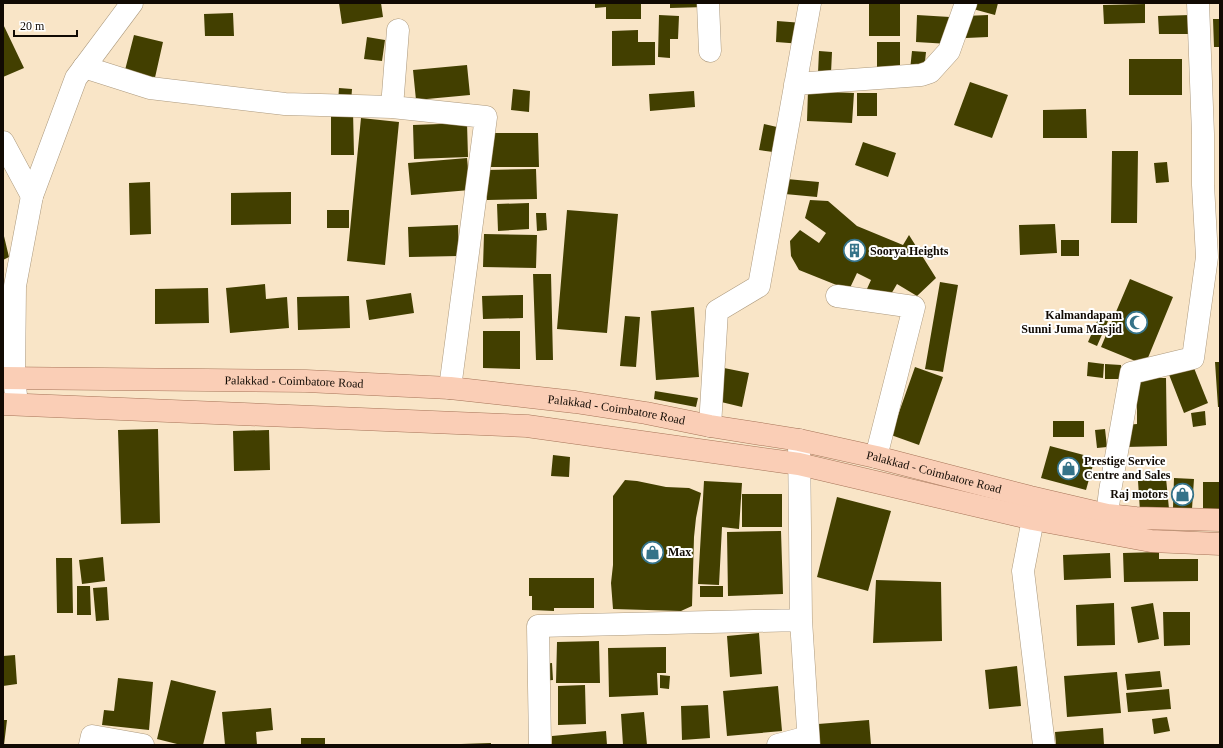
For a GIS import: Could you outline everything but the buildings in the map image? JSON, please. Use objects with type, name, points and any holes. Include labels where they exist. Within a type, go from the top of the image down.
[{"type":"main road","name":"Palakkad - Coimbatore Road","points":[[8,378],[306,381],[450,388],[575,402],[799,440],[876,456],[1030,497],[1107,514],[1136,518],[1220,520]]},
{"type":"main road","points":[[569,432],[575,402]]},
{"type":"main road","name":"Palakkad - Coimbatore Road","points":[[10,404],[527,426],[799,464],[1033,519],[1151,541],[1220,544]]},
{"type":"street","points":[[10,404],[8,378],[15,286],[32,196],[76,78],[132,3]]},
{"type":"street","points":[[708,3],[710,51]]},
{"type":"street","points":[[710,426],[717,311],[759,286],[810,3]]},
{"type":"street","points":[[795,84],[921,75],[930,72],[949,51],[966,3]]},
{"type":"street","points":[[1107,514],[1130,373],[1193,358],[1207,257],[1203,185],[1203,134],[1198,3]]},
{"type":"street","points":[[392,106],[398,30]]},
{"type":"street","points":[[84,68],[150,88],[285,104],[392,106],[486,117],[450,388]]},
{"type":"street","points":[[3,142],[32,196]]},
{"type":"street","points":[[837,296],[914,307],[876,456]]},
{"type":"street","points":[[778,745],[808,741],[801,620],[799,440]]},
{"type":"street","points":[[1033,519],[1023,571],[1044,745]]},
{"type":"street","points":[[540,745],[538,626],[801,620]]},
{"type":"street","points":[[90,745],[92,736],[143,745]]},
{"type":"place","name":"Soorya Heights","points":[[855,251]]},
{"type":"place","name":"Kalmandapam Sunni Juma Masjid","points":[[1137,322]]},
{"type":"place","name":"Prestige Service Centre and Sales","points":[[1068,468]]},
{"type":"place","name":"Raj motors","points":[[1183,494]]},
{"type":"place","name":"Max","points":[[653,552]]}]
